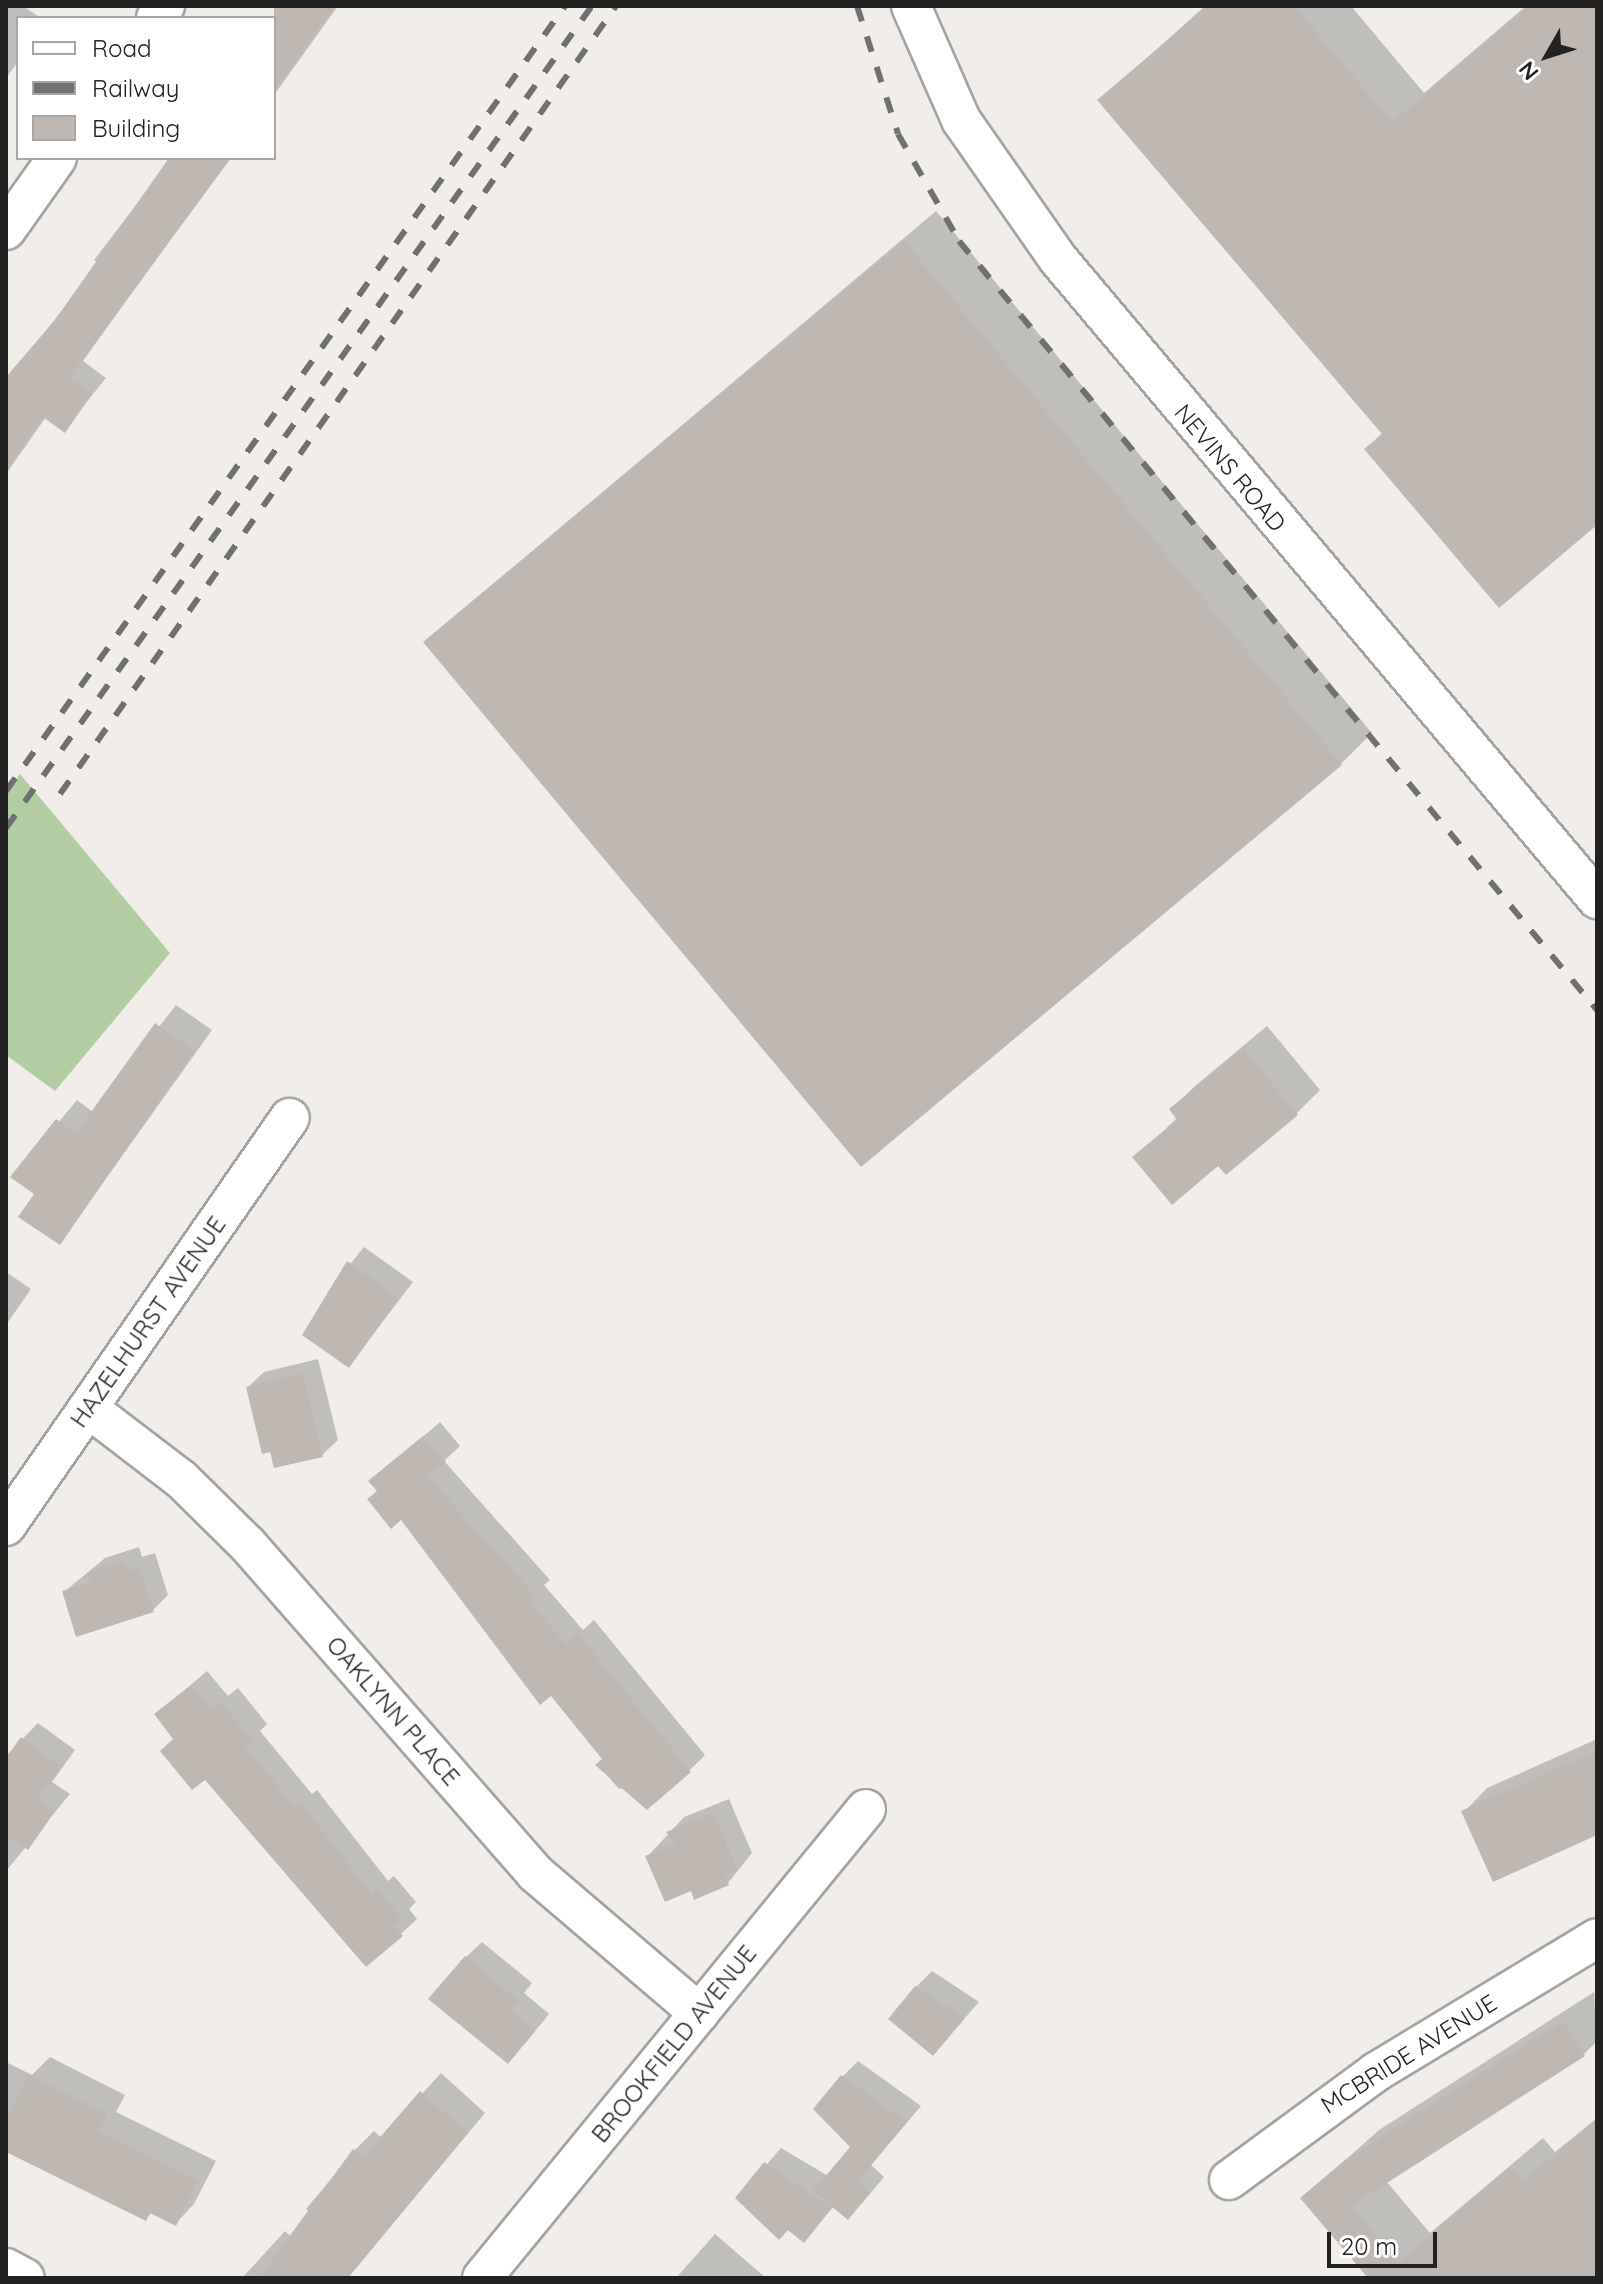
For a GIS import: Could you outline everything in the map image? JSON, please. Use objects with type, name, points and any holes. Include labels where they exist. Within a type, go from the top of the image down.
[{"type":"street","name":"NEVINS ROAD","points":[[911,6],[961,120],[1058,259],[1597,899]]},
{"type":"street","points":[[6,230],[56,160]]},
{"type":"street","name":"HAZELHURST AVENUE","points":[[6,1526],[290,1118]]},
{"type":"street","name":"OAKLYNN PLACE","points":[[88,1408],[181,1479],[248,1545],[535,1873],[699,2013]]},
{"type":"street","name":"BROOKFIELD AVENUE","points":[[482,2278],[866,1809]]},
{"type":"street","name":"MCBRIDE AVENUE","points":[[1229,2180],[1376,2072],[1597,1938]]},
{"type":"street","points":[[6,2268],[25,2278]]},
{"type":"green space","points":[[20,774],[170,953],[55,1091],[6,1055],[6,795]]},
{"type":"building","points":[[274,6],[335,6],[276,88],[276,16]]},
{"type":"building","points":[[1208,6],[1294,6],[1392,122],[1529,6],[1597,6],[1597,525],[1499,608],[1364,449],[1382,434],[1097,100]]},
{"type":"building","points":[[168,160],[230,160],[69,378],[92,394],[65,433],[43,417],[6,470],[6,377],[55,320]]},
{"type":"building","points":[[904,241],[1342,765],[861,1167],[423,642]]},
{"type":"building","points":[[155,1023],[194,1051],[60,1245],[18,1217],[34,1194],[10,1177],[56,1119],[76,1133]]},
{"type":"building","points":[[1243,1048],[1298,1115],[1226,1175],[1218,1166],[1172,1205],[1132,1157],[1177,1120],[1169,1109]]},
{"type":"building","points":[[347,1261],[399,1298],[349,1368],[302,1335]]},
{"type":"building","points":[[303,1373],[323,1457],[274,1468],[270,1452],[262,1454],[246,1387]]},
{"type":"building","points":[[423,1436],[446,1462],[428,1477],[536,1597],[529,1602],[566,1644],[578,1634],[691,1772],[647,1810],[595,1765],[602,1759],[551,1696],[540,1705],[401,1520],[391,1529],[367,1499],[377,1491],[368,1481]]},
{"type":"building","points":[[123,1561],[127,1571],[139,1567],[154,1612],[76,1637],[62,1591],[91,1582],[87,1573]]},
{"type":"building","points":[[191,1685],[211,1710],[221,1702],[253,1741],[245,1747],[296,1808],[301,1803],[372,1895],[377,1890],[402,1919],[394,1926],[403,1936],[366,1967],[205,1780],[192,1790],[160,1751],[173,1739],[154,1714]]},
{"type":"building","points":[[21,1737],[61,1766],[38,1798],[56,1810],[28,1850],[10,1837],[6,1844],[6,1758]]},
{"type":"building","points":[[1597,1751],[1597,1835],[1493,1882],[1461,1811]]},
{"type":"building","points":[[713,1813],[738,1870],[725,1875],[729,1885],[694,1900],[691,1891],[665,1902],[645,1856],[676,1843],[666,1832]]},
{"type":"building","points":[[465,1956],[518,2000],[510,2010],[535,2031],[508,2064],[428,1999]]},
{"type":"building","points":[[915,1986],[965,2018],[933,2056],[888,2019]]},
{"type":"building","points":[[1563,2021],[1585,2056],[1351,2206],[1398,2262],[1511,2167],[1523,2181],[1597,2120],[1597,2278],[1368,2278],[1300,2198],[1345,2160]]},
{"type":"building","points":[[29,2075],[107,2114],[99,2131],[198,2180],[176,2226],[150,2213],[146,2221],[6,2152],[6,2121]]},
{"type":"building","points":[[841,2075],[907,2122],[857,2182],[870,2193],[848,2220],[813,2191],[850,2147],[813,2109]]},
{"type":"building","points":[[420,2091],[468,2133],[348,2278],[259,2278],[353,2149],[363,2157]]},
{"type":"building","points":[[764,2162],[832,2208],[804,2243],[788,2230],[779,2240],[735,2198]]},
{"type":"railway","points":[[6,791],[565,6]]},
{"type":"railway","points":[[6,828],[592,6]]},
{"type":"railway","points":[[60,794],[616,6]]},
{"type":"railway","points":[[857,6],[898,134],[959,241],[1597,1010]]}]
